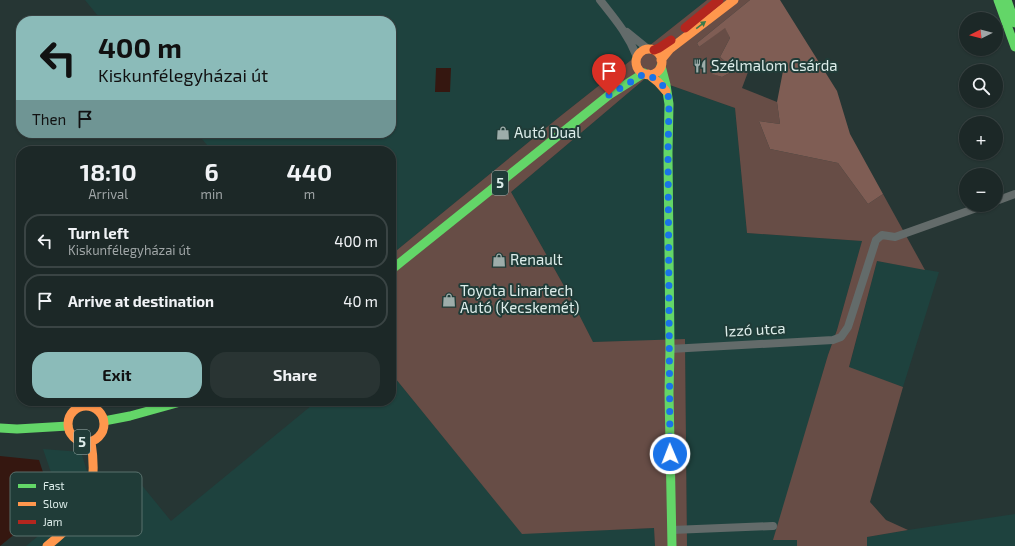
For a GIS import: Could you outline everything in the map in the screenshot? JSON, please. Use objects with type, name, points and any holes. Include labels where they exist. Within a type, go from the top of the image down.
[{"type":"main road","name":"5","points":[[396,266],[609,95],[632,70],[641,51],[659,48],[666,44],[719,0]]},
{"type":"main road","name":"5","points":[[609,95],[646,74],[656,72],[670,49],[734,0]]},
{"type":"main road","points":[[998,0],[1015,47]]},
{"type":"main road","points":[[1007,0],[1015,23]]},
{"type":"main road","points":[[651,50],[659,54],[669,104],[669,393],[672,546]]},
{"type":"main road","points":[[636,61],[639,70],[658,82],[667,91]]},
{"type":"main road","name":"5","points":[[104,421],[166,406]]},
{"type":"main road","name":"5","points":[[81,407],[91,407],[96,409],[103,416],[104,421],[104,430],[102,434],[96,440],[86,443],[76,440],[72,436],[68,426],[70,416],[81,407]]},
{"type":"main road","name":"5","points":[[0,428],[17,429],[68,426]]},
{"type":"main road","points":[[91,442],[93,472]]},
{"type":"main road","points":[[47,546],[60,536]]},
{"type":"street","points":[[600,0],[623,29],[632,45],[636,61]]},
{"type":"street","points":[[623,29],[651,50]]},
{"type":"street","points":[[1003,198],[1015,194]]},
{"type":"street","name":"Izzó utca","points":[[670,349],[833,340],[841,336],[848,327],[876,240],[882,235],[895,237],[965,212]]},
{"type":"street","points":[[672,530],[773,526]]},
{"type":"shaded area","points":[[85,0],[707,0],[558,118],[396,251],[396,146],[208,146],[201,138],[396,138],[396,16],[98,16]]},
{"type":"shaded area","points":[[707,0],[750,0],[697,43],[699,47],[725,27],[730,38],[720,57],[726,62],[713,74],[722,77],[746,64],[751,64],[742,88],[777,102],[780,124],[759,121],[770,149],[838,163],[868,204],[883,194],[925,270],[877,261],[849,367],[903,387],[870,502],[886,520],[908,530],[867,537],[867,546],[797,546],[797,540],[773,540],[828,355],[837,330],[862,241],[747,233],[735,108],[647,77],[511,192],[568,293],[593,342],[685,339],[687,546],[655,546],[654,528],[522,534],[396,379],[396,251],[558,118]]},
{"type":"shaded area","points":[[750,0],[780,0],[837,91],[850,134],[883,194],[868,204],[838,163],[770,149],[759,121],[780,124],[777,102],[783,71],[746,64],[722,77],[712,74],[726,62],[720,57],[730,38],[725,28],[699,47],[697,43]]},
{"type":"shaded area","points":[[436,68],[451,68],[450,92],[435,92]]},
{"type":"shaded area","points":[[647,77],[735,108],[747,233],[862,241],[774,540],[797,540],[797,546],[687,546],[685,340],[593,342],[568,293],[511,192]]},
{"type":"shaded area","points":[[877,261],[939,272],[903,387],[849,368]]},
{"type":"shaded area","points":[[396,379],[522,533],[654,528],[655,546],[26,546],[38,536],[142,536],[142,485],[171,521],[311,406],[396,406]]},
{"type":"shaded area","points":[[43,449],[81,452],[87,472],[51,472]]},
{"type":"shaded area","points":[[0,456],[39,460],[43,472],[10,472],[10,536],[12,536],[0,546]]},
{"type":"shaded area","points":[[1015,514],[1015,546],[867,546],[867,537]]},
{"type":"traffic: fast","points":[[998,0],[1015,47]]},
{"type":"traffic: fast","points":[[1007,0],[1015,23]]},
{"type":"traffic: fast","points":[[661,66],[669,104],[669,393],[672,546]]},
{"type":"traffic: fast","points":[[396,266],[609,95],[644,73]]},
{"type":"traffic: fast","points":[[104,421],[130,416],[166,406]]},
{"type":"traffic: fast","points":[[0,428],[17,429],[68,426]]},
{"type":"traffic: slow","points":[[661,60],[670,49],[734,0]]},
{"type":"traffic: slow","points":[[649,49],[658,53],[662,62],[658,71],[649,75],[640,71],[636,62],[640,53],[649,49]]},
{"type":"traffic: slow","points":[[648,74],[666,91]]},
{"type":"traffic: slow","points":[[90,406],[99,411],[103,417],[104,424],[103,431],[99,437],[90,442],[82,442],[73,437],[69,431],[68,420],[73,411],[79,407],[90,406]]},
{"type":"traffic: slow","points":[[91,442],[93,472]]},
{"type":"traffic: slow","points":[[47,546],[60,536]]},
{"type":"traffic: jam","points":[[685,28],[719,0]]},
{"type":"traffic: jam","points":[[654,50],[671,40]]},
{"type":"place","name":"Szélmalom Csárda","points":[[700,66]]},
{"type":"place","name":"Autó Dual","points":[[503,133]]},
{"type":"place","name":"Renault","points":[[499,260]]},
{"type":"place","name":"Toyota Linartech Autó (Kecskemét)","points":[[449,300]]},
{"type":"route","points":[[609,95],[644,74],[648,74],[654,78],[667,91],[669,104],[670,454]]}]
